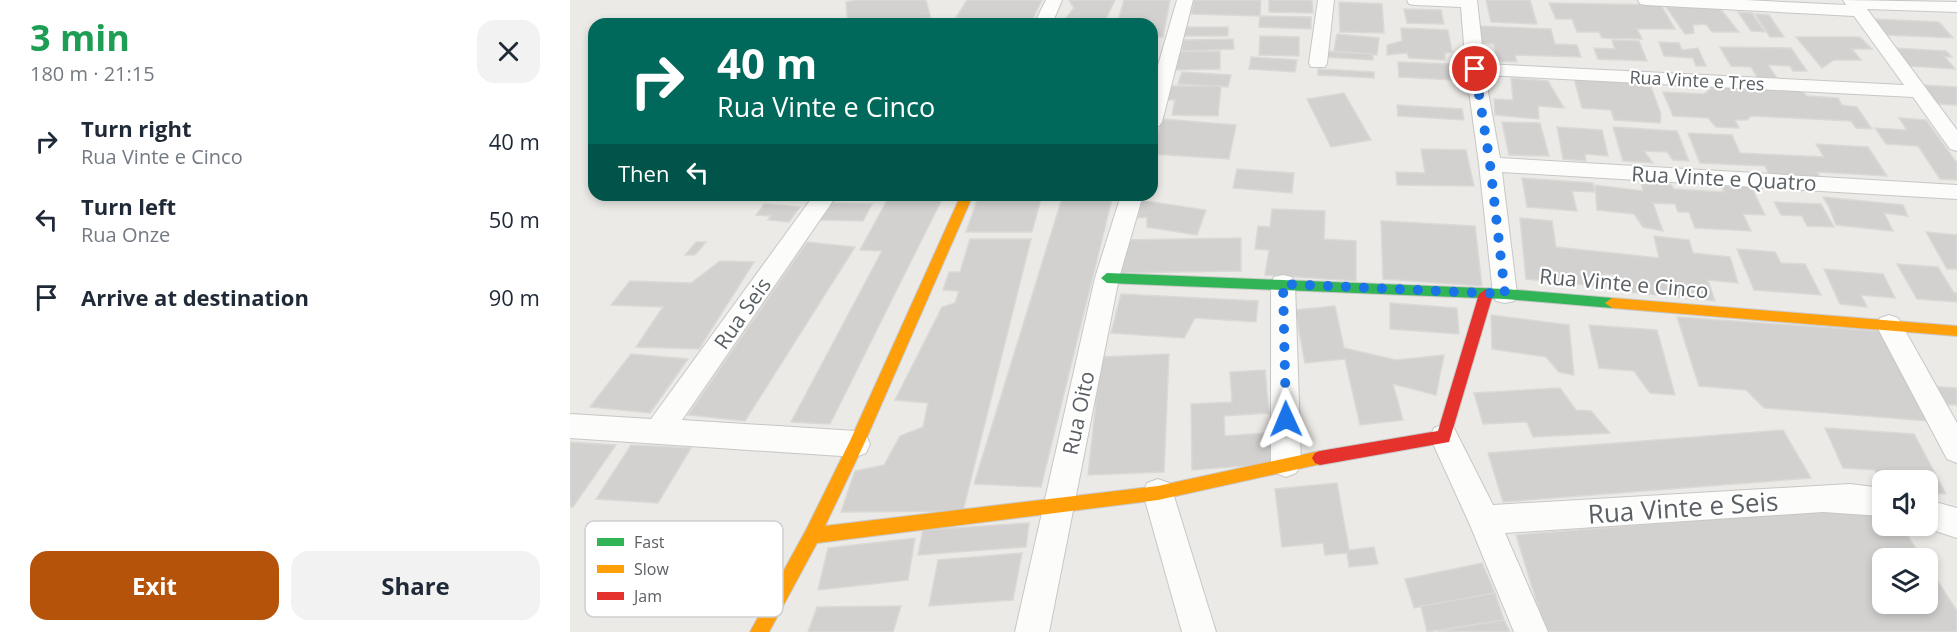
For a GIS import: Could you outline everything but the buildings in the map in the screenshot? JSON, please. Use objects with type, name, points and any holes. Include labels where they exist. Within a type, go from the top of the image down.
[{"type":"street","points":[[1046,18],[1054,0]]},
{"type":"street","points":[[1158,100],[1185,0]]},
{"type":"street","points":[[1318,63],[1326,0]]},
{"type":"street","points":[[1415,0],[1469,1],[1475,69],[1490,164],[1496,294],[1444,437],[1484,520],[1531,632]]},
{"type":"street","points":[[1646,0],[1957,7]]},
{"type":"street","points":[[1854,5],[1957,144]]},
{"type":"street","name":"Rua Vinte e Tres","points":[[1475,69],[1919,92]]},
{"type":"street","name":"Rua Vinte e Quatro","points":[[1490,164],[1957,192]]},
{"type":"street","name":"Rua Seis","points":[[658,431],[822,201]]},
{"type":"street","points":[[783,589],[812,536],[856,444],[964,201]]},
{"type":"street","name":"Rua Oito","points":[[1032,632],[1107,278],[1130,201]]},
{"type":"street","name":"Rua Vinte e Cinco","points":[[1107,278],[1496,294],[1957,331]]},
{"type":"street","points":[[1283,284],[1287,464]]},
{"type":"street","points":[[1889,326],[1957,450]]},
{"type":"street","points":[[570,426],[856,444]]},
{"type":"street","points":[[812,536],[1158,493],[1287,464],[1444,437]]},
{"type":"street","points":[[1158,493],[1199,632]]},
{"type":"street","name":"Rua Vinte e Seis","points":[[1484,520],[1823,498],[1872,501]]},
{"type":"street","points":[[1938,518],[1957,523]]},
{"type":"street","points":[[759,632],[767,617]]},
{"type":"traffic: fast","points":[[1107,278],[1505,294],[1612,303]]},
{"type":"traffic: slow","points":[[783,589],[812,536],[856,444],[964,201]]},
{"type":"traffic: slow","points":[[1612,303],[1957,331]]},
{"type":"traffic: slow","points":[[812,536],[1158,493],[1320,458]]},
{"type":"traffic: slow","points":[[759,632],[767,617]]},
{"type":"traffic: jam","points":[[1320,458],[1444,437],[1486,294]]},
{"type":"route","points":[[1286,419],[1283,284],[1505,294],[1490,164],[1475,69]]}]
